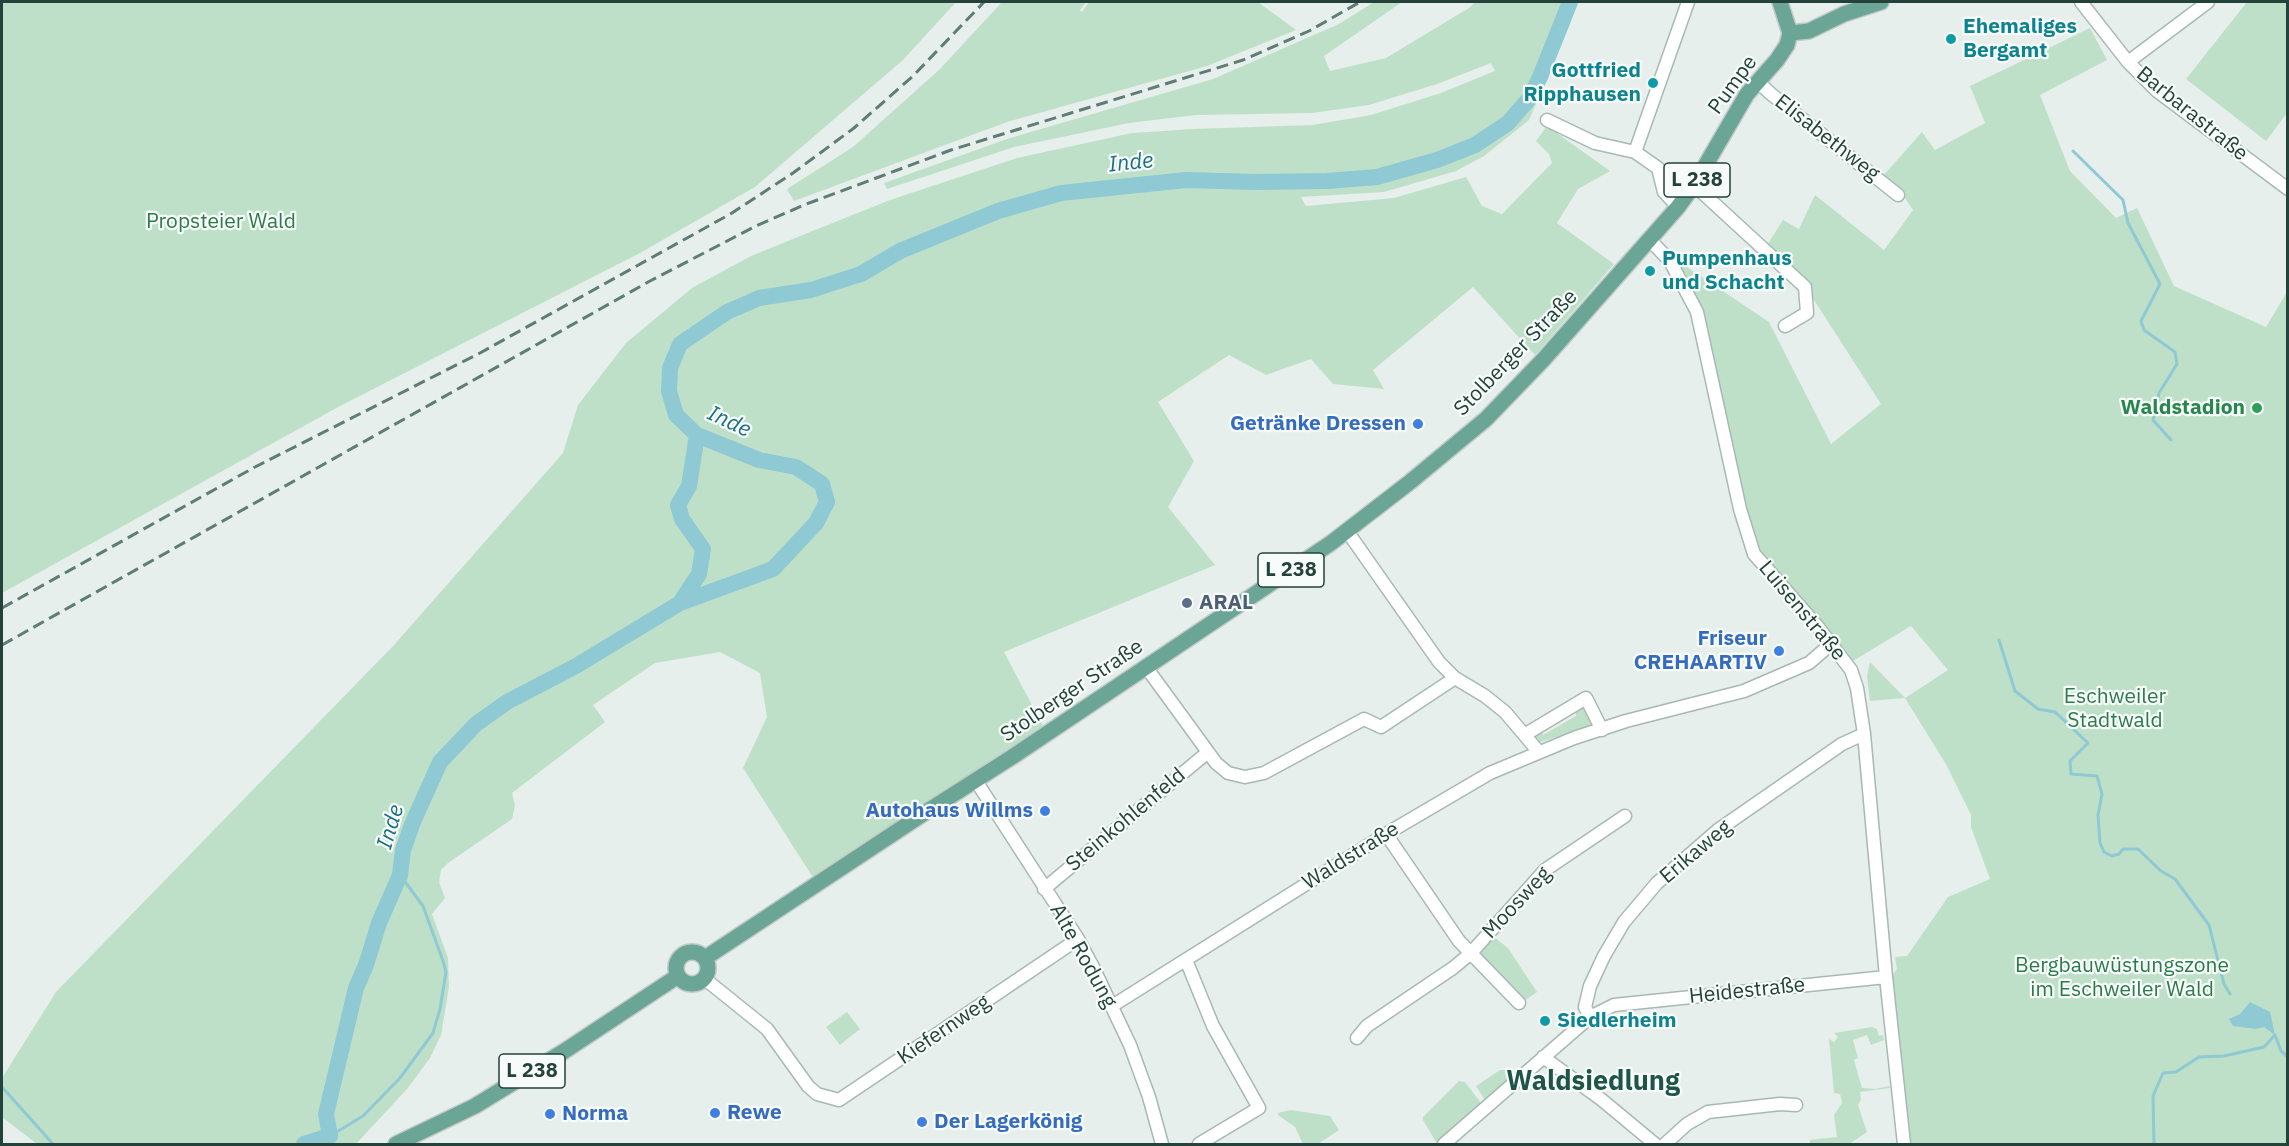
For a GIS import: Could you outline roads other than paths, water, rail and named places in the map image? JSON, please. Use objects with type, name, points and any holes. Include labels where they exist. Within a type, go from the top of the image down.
[{"type":"main road","points":[[1780,2],[1790,33],[1809,31],[1855,10],[1881,2]]},
{"type":"main road","name":"Pumpe","points":[[1650,240],[1694,185],[1734,113],[1757,81],[1784,51],[1790,33]]},
{"type":"main road","name":"Stolberger Straße","points":[[705,958],[976,781],[1347,531],[1410,482],[1500,405],[1650,240]]},
{"type":"main road","points":[[697,952],[705,958],[709,967],[705,979],[690,984],[678,976],[676,965],[686,953],[697,952]]},
{"type":"main road","name":"L 238","points":[[396,1144],[475,1106],[563,1052],[678,976]]},
{"type":"street","points":[[1635,152],[1688,2]]},
{"type":"street","name":"Barbarastraße","points":[[2081,2],[2128,62],[2157,91],[2288,189]]},
{"type":"street","points":[[2128,62],[2208,2]]},
{"type":"street","name":"Elisabethweg","points":[[1757,81],[1898,195]]},
{"type":"street","points":[[1546,120],[1595,143],[1635,152],[1658,168],[1665,192],[1678,207]]},
{"type":"street","points":[[1694,185],[1805,287],[1807,313],[1785,326]]},
{"type":"street","name":"Luisenstraße","points":[[1650,240],[1670,261],[1697,312],[1740,510],[1754,554],[1851,670],[1857,688],[1864,734],[1904,1144]]},
{"type":"street","points":[[1347,531],[1434,656],[1455,678],[1485,696],[1505,712],[1538,751]]},
{"type":"street","name":"Waldstraße","points":[[1112,1006],[1386,834],[1490,773],[1538,751],[1626,721],[1744,691],[1809,663],[1831,644]]},
{"type":"street","points":[[1146,667],[1216,763],[1228,773],[1245,777],[1264,773],[1364,718],[1381,727],[1455,678]]},
{"type":"street","points":[[1526,735],[1586,698],[1602,730]]},
{"type":"street","name":"Erikaweg","points":[[1590,1017],[1586,1007],[1590,986],[1604,956],[1624,922],[1657,884],[1718,830],[1842,744],[1864,734]]},
{"type":"street","name":"Steinkohlenfeld","points":[[1044,888],[1208,752]]},
{"type":"street","name":"Alte Rodung","points":[[976,781],[1078,939],[1134,1055],[1162,1144]]},
{"type":"street","name":"Moosweg","points":[[1357,1038],[1367,1026],[1453,968],[1471,953],[1545,870],[1625,816]]},
{"type":"street","name":"Moosweg","points":[[1386,834],[1459,941],[1519,1003]]},
{"type":"street","name":"Kiefernweg","points":[[705,979],[766,1029],[808,1086],[817,1094],[839,1100],[1078,939]]},
{"type":"street","points":[[1186,960],[1213,1026],[1259,1108],[1199,1144]]},
{"type":"street","name":"Heidestraße","points":[[1446,1144],[1590,1017],[1614,1005],[1886,976]]},
{"type":"street","points":[[1543,1057],[1655,1144]]},
{"type":"street","points":[[1665,1144],[1687,1124],[1707,1112],[1780,1104],[1796,1105]]},
{"type":"water","points":[[2250,1002],[2270,1012],[2275,1035],[2264,1027],[2256,1029],[2233,1026],[2229,1019],[2240,1014]]},
{"type":"waterway","name":"Inde","points":[[304,1144],[330,1136],[326,1114],[356,988],[379,923],[400,875],[403,850],[413,822],[440,762],[476,724],[507,702],[576,666],[680,603],[773,569],[816,523],[827,502],[822,484],[796,467],[759,460],[697,435],[676,415],[669,391],[670,368],[680,344],[727,312],[759,298],[811,290],[861,274],[900,251],[998,211],[1061,193],[1186,180],[1327,181],[1377,177],[1437,160],[1475,145],[1508,123],[1529,99],[1570,2]]},
{"type":"waterway","points":[[2073,151],[2123,200],[2128,223],[2160,284],[2141,321],[2144,330],[2175,352],[2177,364],[2159,393],[2153,420],[2171,440]]},
{"type":"waterway","points":[[680,603],[699,574],[703,549],[682,519],[678,505],[689,486],[697,435]]},
{"type":"waterway","points":[[1999,640],[2015,691],[2038,709],[2055,712],[2088,743],[2070,761],[2071,774],[2097,776],[2102,794],[2098,815],[2100,843],[2104,852],[2112,856],[2119,854],[2123,849],[2138,849],[2161,871],[2175,879],[2209,925],[2224,984],[2230,994]]},
{"type":"waterway","points":[[330,1136],[363,1116],[400,1078],[433,1033],[440,1009],[446,972],[443,961],[423,906],[400,875]]},
{"type":"waterway","points":[[2275,1035],[2281,1051],[2288,1057]]},
{"type":"waterway","points":[[2154,1144],[2153,1096],[2163,1073],[2176,1072],[2199,1057],[2224,1056],[2264,1047],[2275,1035]]},
{"type":"waterway","points":[[2,1087],[53,1144]]},
{"type":"railway","points":[[2,608],[255,467],[480,353],[732,213],[793,173],[854,128],[913,76],[984,2]]},
{"type":"railway","points":[[2,645],[650,281],[756,226],[804,205],[951,150],[1243,60],[1309,31],[1360,2]]},
{"type":"place","name":"Ehemaliges Bergamt","points":[[1951,39]]},
{"type":"place","name":"Gottfried Ripphausen","points":[[1653,83]]},
{"type":"place","name":"Pumpenhaus und Schacht","points":[[1650,271]]},
{"type":"place","name":"Waldstadion","points":[[2257,408]]},
{"type":"place","name":"Getränke Dressen","points":[[1418,424]]},
{"type":"place","name":"ARAL","points":[[1187,603]]},
{"type":"place","name":"Friseur CREHAARTIV","points":[[1779,651]]},
{"type":"place","name":"Autohaus Willms","points":[[1045,811]]},
{"type":"place","name":"Siedlerheim","points":[[1545,1021]]},
{"type":"place","name":"Rewe","points":[[715,1113]]},
{"type":"place","name":"Norma","points":[[550,1114]]},
{"type":"place","name":"Der Lagerkönig","points":[[922,1122]]},
{"type":"district","name":"Waldsiedlung","points":[[1593,1082]]},
{"type":"park label","name":"Propsteier Wald","points":[[221,222]]},
{"type":"park label","name":"Eschweiler Stadtwald","points":[[2115,709]]},
{"type":"park label","name":"Bergbauwüstungszone im Eschweiler Wald","points":[[2122,978]]}]
